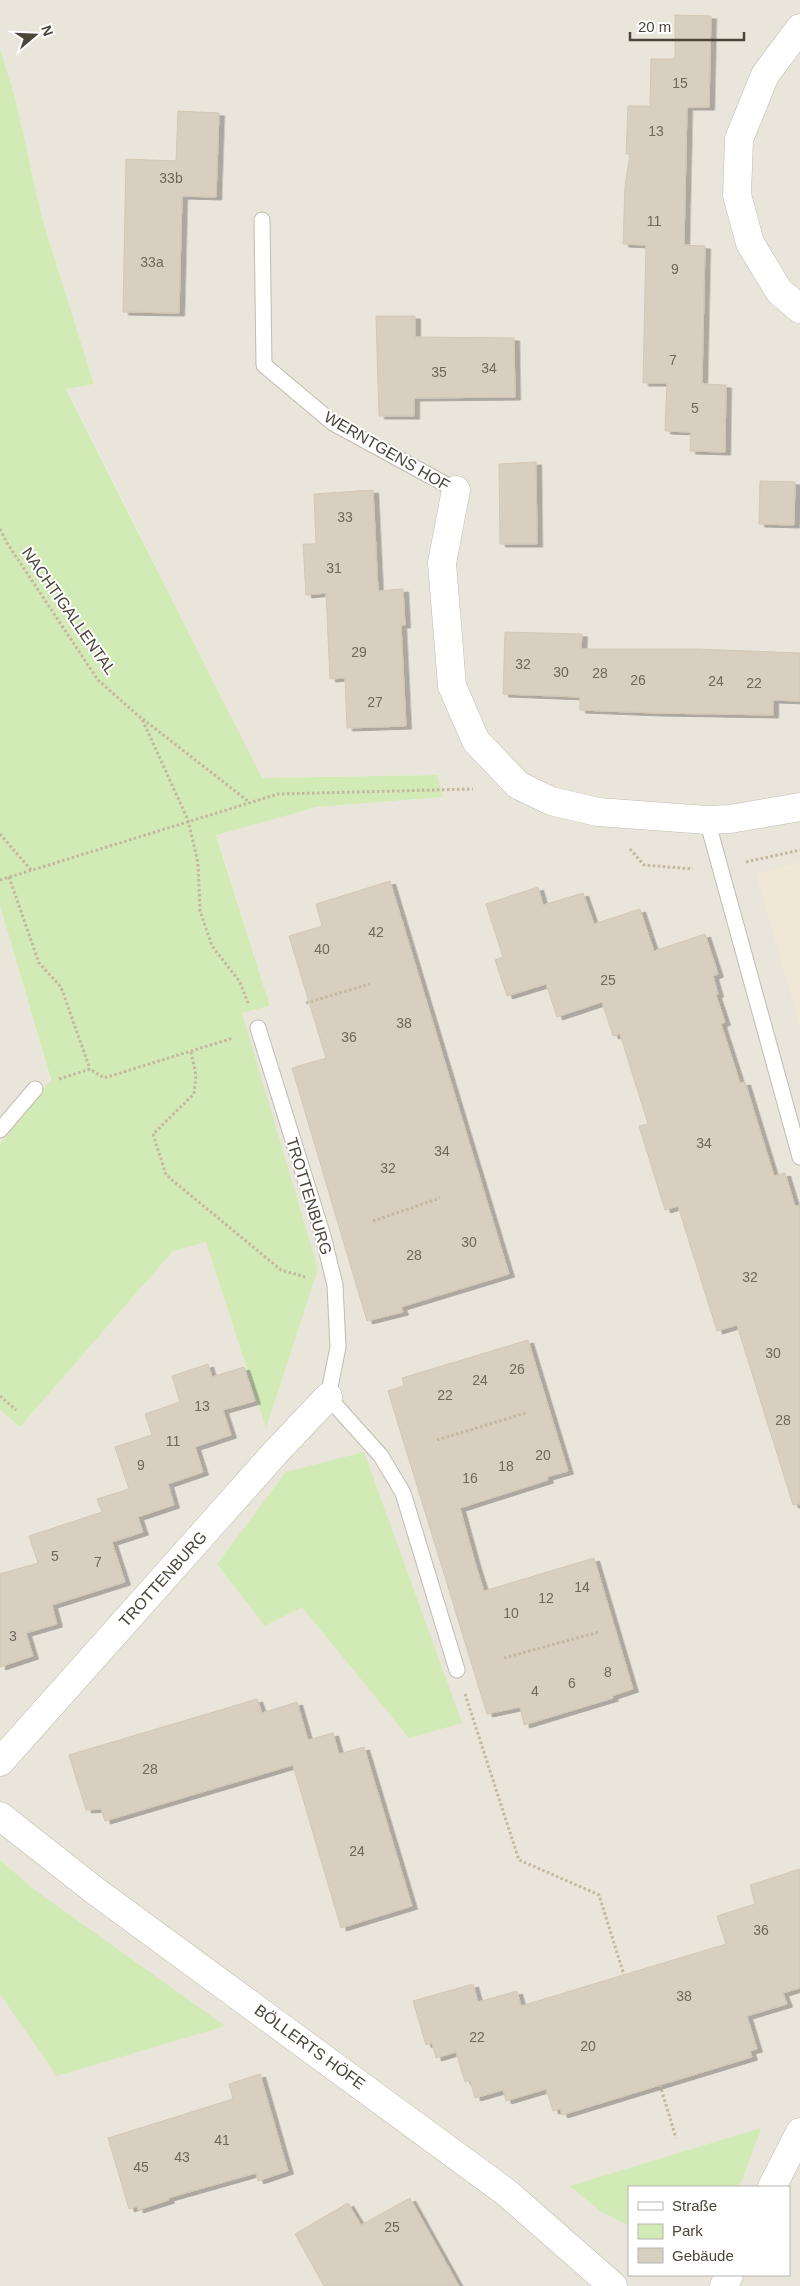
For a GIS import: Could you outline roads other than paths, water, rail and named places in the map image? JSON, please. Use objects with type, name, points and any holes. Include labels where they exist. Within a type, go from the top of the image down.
[{"type":"street","points":[[800,28],[765,75],[739,139],[737,195],[750,243],[779,291],[800,309]]},
{"type":"street","name":"WERNTGENS HOF","points":[[456,490],[442,563],[452,686],[476,741],[518,785],[551,801],[598,812],[707,820],[730,819],[800,807]]},
{"type":"street","name":"TROTTENBURG","points":[[0,1762],[275,1453],[328,1397]]},
{"type":"street","name":"BÖLLERTS HÖFE","points":[[0,1816],[94,1890],[507,2193],[613,2286]]},
{"type":"street","points":[[773,2186],[800,2132]]},
{"type":"lane","name":"WERNTGENS HOF","points":[[262,220],[264,365],[333,424],[456,490]]},
{"type":"lane","points":[[707,820],[800,1156]]},
{"type":"lane","name":"TROTTENBURG","points":[[258,1028],[322,1236],[335,1285],[338,1347],[328,1397]]},
{"type":"lane","points":[[0,1130],[35,1089]]},
{"type":"lane","points":[[328,1397],[381,1456],[403,1493],[457,1670]]}]
